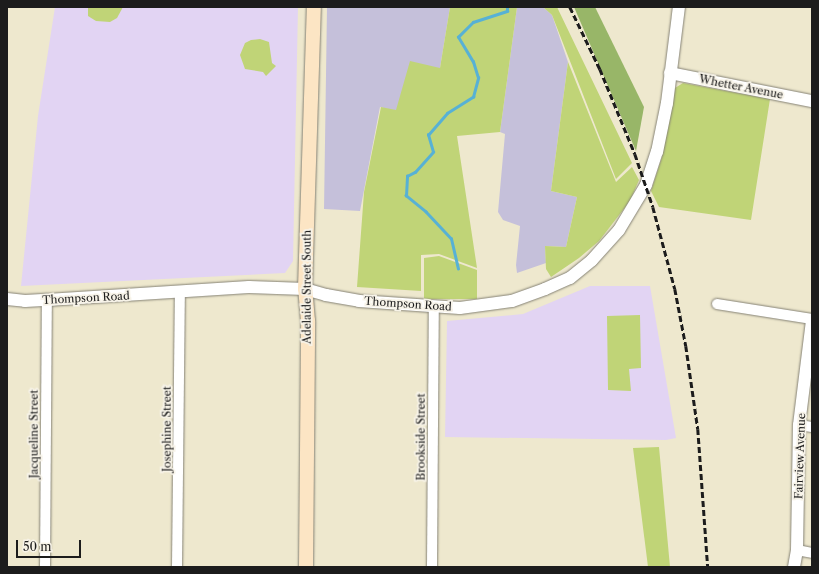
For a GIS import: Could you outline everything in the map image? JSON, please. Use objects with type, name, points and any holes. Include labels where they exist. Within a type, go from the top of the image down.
[{"type":"main road","name":"Adelaide Street South","points":[[306,567],[308,321],[305,289],[314,7]]},
{"type":"street","name":"Thompson Road","points":[[7,299],[25,301],[47,300],[249,287],[305,289],[326,295],[359,301],[460,308],[512,301],[545,289],[570,278],[592,260],[622,225],[646,185],[657,152],[667,102],[679,7]]},
{"type":"street","name":"Whetter Avenue","points":[[670,73],[812,101]]},
{"type":"street","name":"Josephine Street","points":[[178,567],[180,292]]},
{"type":"street","name":"Jacqueline Street","points":[[45,567],[47,300]]},
{"type":"street","points":[[717,304],[812,320]]},
{"type":"street","name":"Brookside Street","points":[[432,567],[434,307]]},
{"type":"street","name":"Fairview Avenue","points":[[794,567],[797,550],[800,425],[812,320]]},
{"type":"street","points":[[800,425],[812,427]]},
{"type":"street","points":[[797,550],[812,553]]},
{"type":"shaded area","points":[[55,7],[298,7],[293,261],[285,273],[21,286],[38,116]]},
{"type":"shaded area","points":[[327,7],[450,7],[440,68],[396,111],[380,107],[360,211],[324,209]]},
{"type":"shaded area","points":[[517,7],[543,7],[552,15],[568,62],[551,191],[577,197],[566,247],[545,246],[546,263],[517,273],[516,265],[520,226],[503,220],[498,212],[505,134],[500,132]]},
{"type":"shaded area","points":[[590,286],[650,286],[676,438],[666,440],[445,437],[447,321],[523,314]]},
{"type":"green space","points":[[88,7],[123,7],[117,18],[110,22],[96,21],[88,16]]},
{"type":"green space","points":[[450,7],[517,7],[500,132],[457,136],[477,268],[439,254],[421,255],[421,291],[357,287],[364,192],[381,107],[396,110],[410,61],[440,68]]},
{"type":"green space","points":[[543,7],[557,7],[632,163],[616,179],[552,15]]},
{"type":"green space","points":[[574,7],[595,7],[644,107],[636,151]]},
{"type":"green space","points":[[260,39],[269,42],[272,63],[276,66],[266,76],[263,72],[245,69],[240,55],[245,43],[251,40]]},
{"type":"green space","points":[[568,62],[616,182],[632,167],[639,180],[630,201],[599,241],[579,258],[551,277],[546,269],[545,246],[566,247],[577,197],[551,191]]},
{"type":"green space","points":[[683,83],[770,99],[751,220],[659,207],[651,191],[662,157],[675,88]]},
{"type":"green space","points":[[439,256],[477,270],[477,299],[424,299],[424,258]]},
{"type":"green space","points":[[640,315],[641,368],[629,369],[631,391],[608,390],[607,316]]},
{"type":"green space","points":[[659,447],[670,567],[648,567],[633,448]]},
{"type":"waterway","points":[[458,269],[451,239],[426,212],[406,196],[407,176],[415,172],[433,152],[428,135],[447,113],[473,97],[478,78],[473,62],[458,37],[473,22],[507,11],[507,7]]},
{"type":"railway","points":[[570,7],[600,69],[635,154],[653,207],[675,289],[686,346],[698,429],[708,567]]}]
